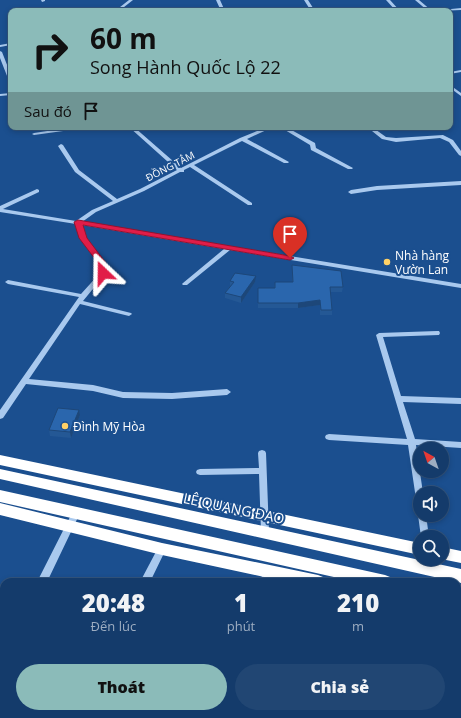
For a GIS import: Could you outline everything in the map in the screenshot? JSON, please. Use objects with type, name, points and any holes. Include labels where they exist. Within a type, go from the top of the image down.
[{"type":"highway","name":"LÊ QUANG ĐẠO","points":[[0,460],[155,495],[264,515],[413,547]]},
{"type":"highway","name":"LÊ QUANG ĐẠO","points":[[0,474],[265,532],[413,561]]},
{"type":"highway","points":[[0,496],[162,549],[266,576],[283,578]]},
{"type":"highway","points":[[0,509],[73,519],[365,578]]},
{"type":"highway","points":[[449,554],[461,557]]},
{"type":"highway","name":"LÊ QUANG ĐẠO","points":[[434,566],[461,576]]},
{"type":"street","points":[[121,8],[131,0]]},
{"type":"street","points":[[388,0],[395,8]]},
{"type":"street","points":[[418,0],[427,8]]},
{"type":"street","points":[[0,52],[8,73]]},
{"type":"street","points":[[453,88],[461,95]]},
{"type":"street","points":[[34,134],[63,130]]},
{"type":"street","points":[[134,130],[182,171]]},
{"type":"street","name":"ĐỒNG TÂM","points":[[78,222],[94,211],[182,171],[242,139],[264,130]]},
{"type":"street","points":[[287,130],[313,144],[312,149],[350,168]]},
{"type":"street","points":[[373,130],[384,138],[396,140],[441,136],[451,140],[461,154]]},
{"type":"street","points":[[242,139],[286,162]]},
{"type":"street","points":[[454,144],[461,144]]},
{"type":"street","points":[[61,146],[77,171],[117,201]]},
{"type":"street","points":[[191,166],[250,204]]},
{"type":"street","points":[[352,192],[370,189],[461,184]]},
{"type":"street","points":[[0,209],[37,191]]},
{"type":"street","points":[[0,209],[461,286]]},
{"type":"street","points":[[0,416],[79,302],[103,273],[102,263],[83,238],[78,222]]},
{"type":"street","points":[[185,284],[228,248]]},
{"type":"street","points":[[8,282],[84,296]]},
{"type":"street","points":[[79,302],[129,314]]},
{"type":"street","points":[[418,486],[412,442],[380,335],[437,333]]},
{"type":"street","points":[[24,381],[93,388],[123,395],[172,396],[228,392]]},
{"type":"street","points":[[399,399],[461,401]]},
{"type":"street","points":[[329,437],[461,445]]},
{"type":"street","points":[[262,453],[265,532]]},
{"type":"street","points":[[200,472],[262,470]]},
{"type":"street","points":[[44,578],[73,519]]},
{"type":"street","points":[[147,578],[162,549]]},
{"type":"building","points":[[292,265],[341,271],[343,287],[330,287],[332,310],[321,310],[320,300],[298,303],[258,303],[258,288],[275,288],[275,282],[293,282]]},
{"type":"building","points":[[235,273],[256,276],[241,297],[225,293],[234,282],[230,281]]},
{"type":"building","name":"Đình Mỹ Hòa","points":[[58,408],[79,410],[70,432],[49,430]]},
{"type":"place","name":"Nhà hàng Vườn Lan","points":[[387,262]]},
{"type":"place","name":"Đình Mỹ Hòa","points":[[65,426]]},
{"type":"route","points":[[103,273],[102,263],[83,238],[78,222],[114,230],[290,258]]}]
